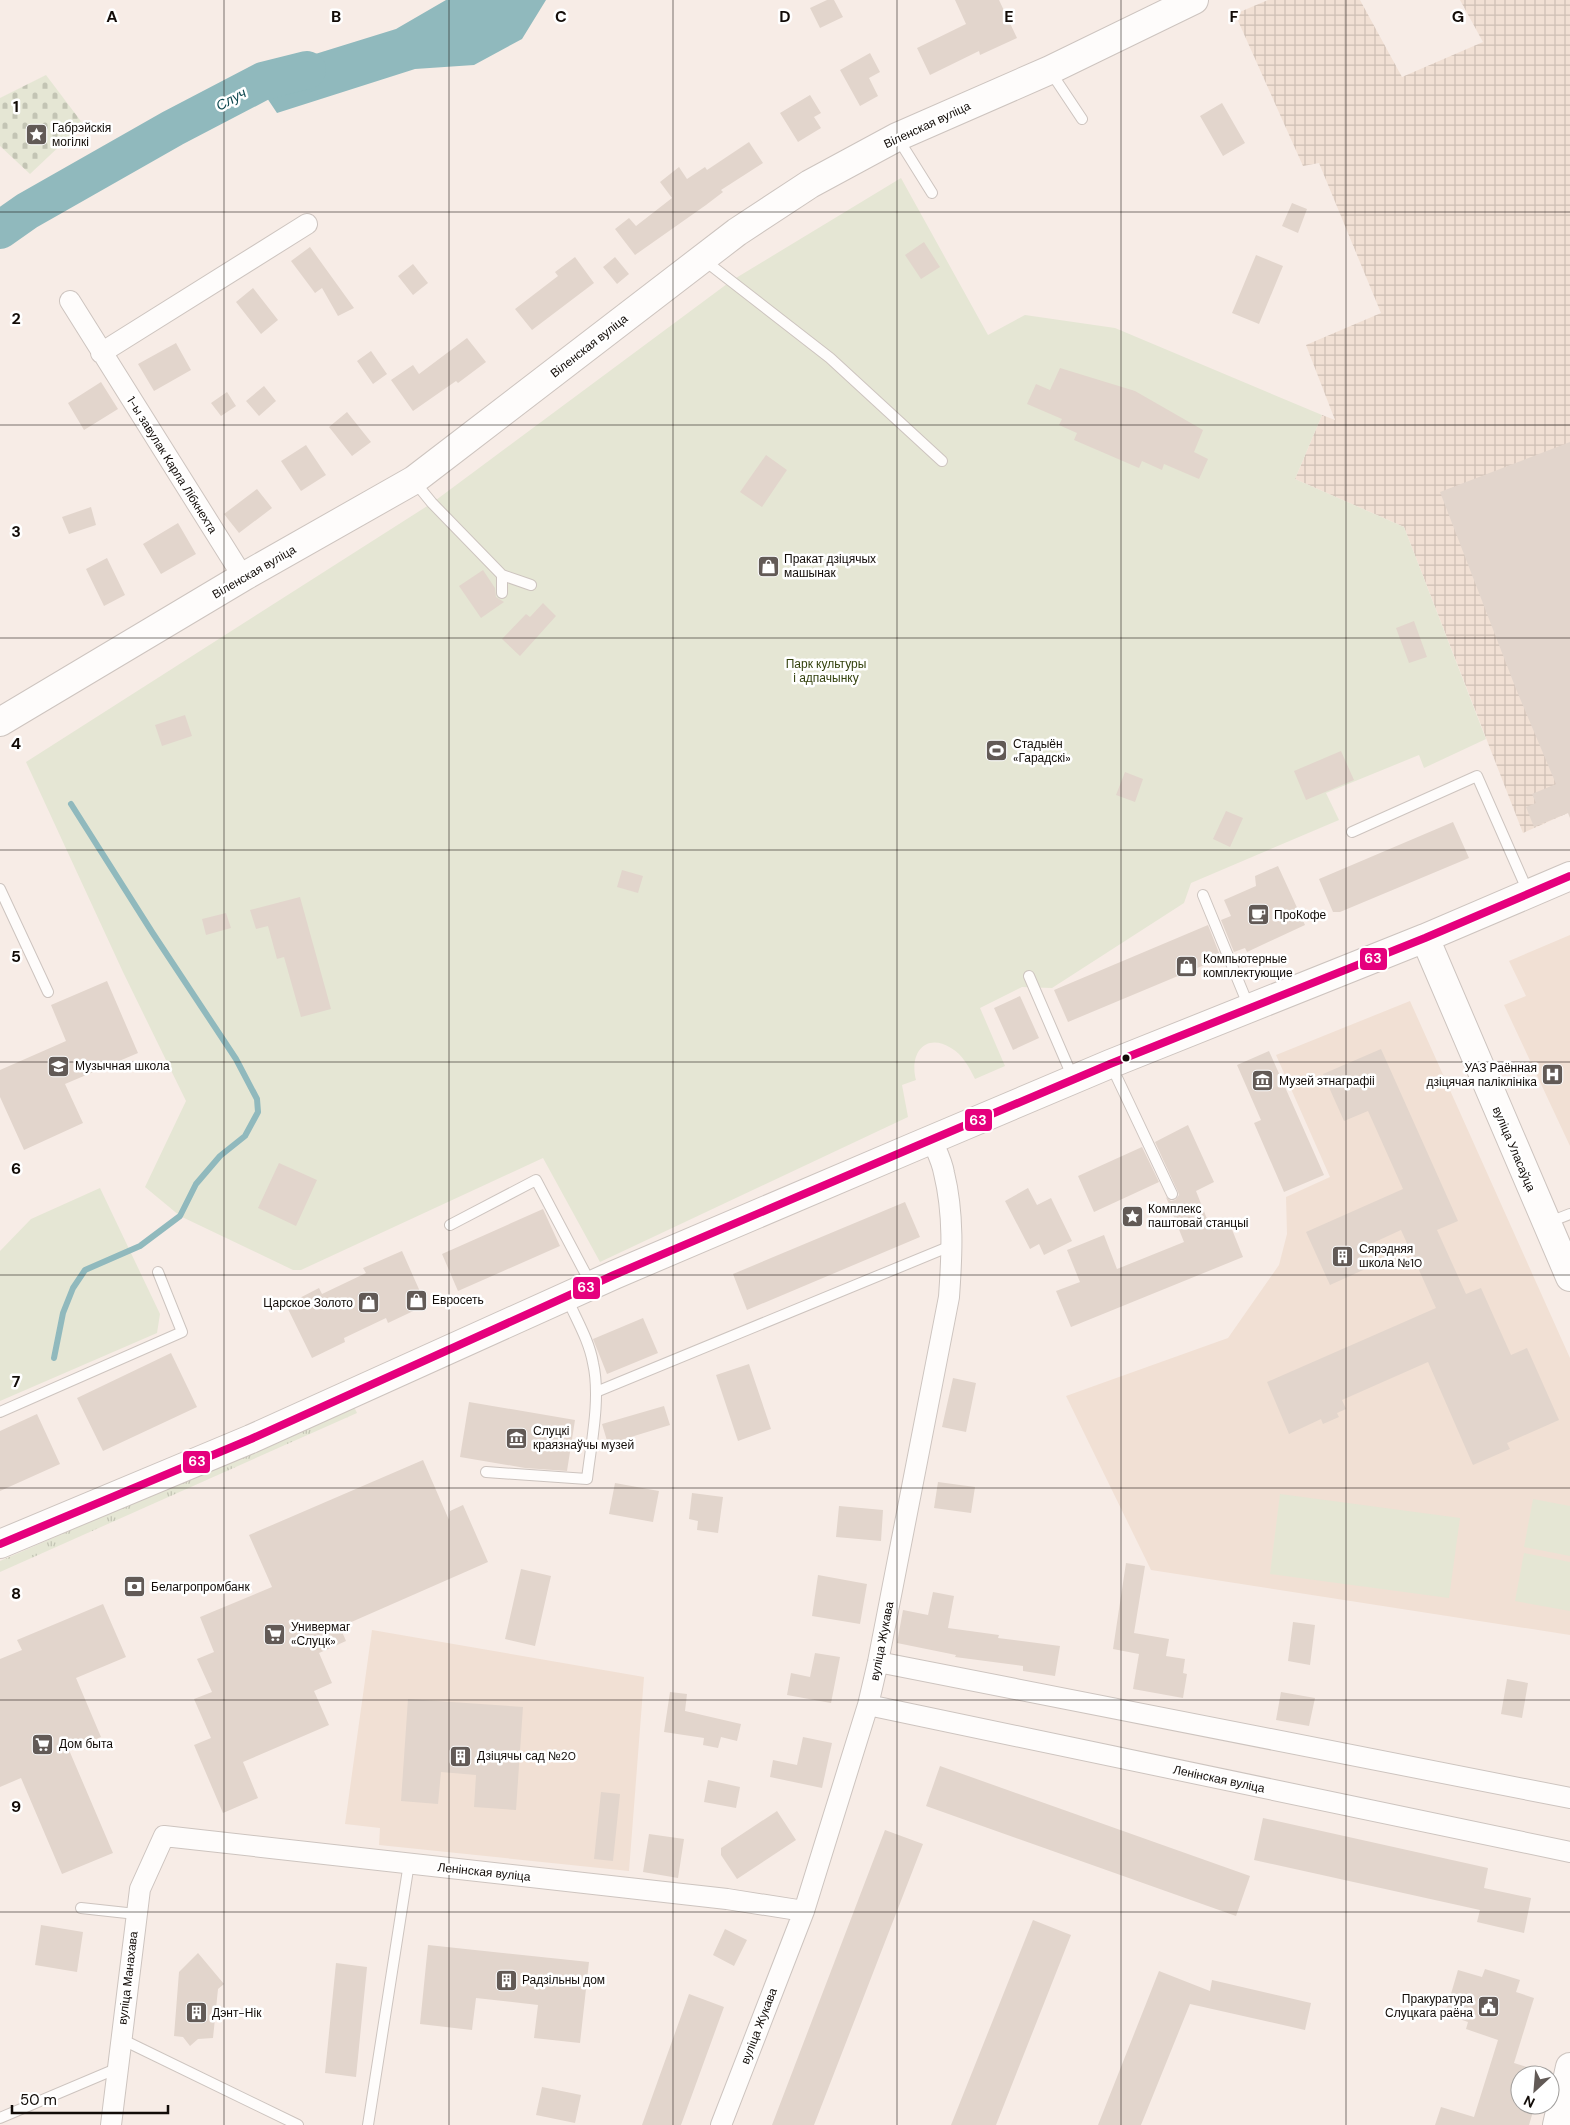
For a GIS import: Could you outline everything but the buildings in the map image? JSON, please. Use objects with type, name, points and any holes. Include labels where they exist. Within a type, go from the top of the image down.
[{"type":"main road","name":"Віленская вуліца","points":[[0,722],[243,577],[414,480],[702,258],[737,232],[810,184],[897,137],[1050,70],[1194,0]]},
{"type":"main road","points":[[0,1544],[251,1438],[592,1285],[1074,1079],[1425,938],[1570,876]]},
{"type":"main road","name":"вуліца Уласаўца","points":[[1425,938],[1558,1219],[1570,1277]]},
{"type":"main road","points":[[1557,2125],[1570,2067]]},
{"type":"street","points":[[101,353],[307,224]]},
{"type":"street","name":"1-ы завулак Карла Лібкнехта","points":[[70,301],[243,577]]},
{"type":"street","name":"вуліца Жукава","points":[[721,2125],[804,1910],[868,1705],[878,1662],[949,1297],[953,1245],[944,1171],[932,1140]]},
{"type":"street","points":[[878,1662],[1570,1798]]},
{"type":"street","name":"Ленінская вуліца","points":[[868,1705],[1570,1852]]},
{"type":"street","name":"Ленінская вуліца","points":[[164,1836],[727,1899],[804,1910]]},
{"type":"street","name":"вуліца Манахава","points":[[111,2125],[140,1889],[164,1836]]},
{"type":"lane","points":[[1050,70],[1082,119]]},
{"type":"lane","points":[[897,137],[932,193]]},
{"type":"lane","points":[[702,258],[830,358],[942,461]]},
{"type":"lane","points":[[414,480],[432,503],[502,575],[531,585]]},
{"type":"lane","points":[[502,575],[502,593]]},
{"type":"lane","points":[[1352,832],[1477,776],[1530,894]]},
{"type":"lane","points":[[0,889],[48,992]]},
{"type":"lane","points":[[1203,894],[1249,1008]]},
{"type":"lane","points":[[1029,976],[1074,1079]]},
{"type":"lane","points":[[1110,1064],[1172,1194]]},
{"type":"lane","points":[[450,1225],[536,1180],[592,1285]]},
{"type":"lane","points":[[596,1392],[953,1245]]},
{"type":"lane","points":[[0,1412],[182,1332],[158,1272]]},
{"type":"lane","points":[[486,1472],[587,1479],[596,1392],[594,1363],[584,1335],[566,1297]]},
{"type":"lane","points":[[368,2125],[409,1863]]},
{"type":"lane","points":[[81,1908],[136,1914]]},
{"type":"lane","points":[[121,2039],[298,2125]]},
{"type":"lane","points":[[0,2118],[118,2068]]},
{"type":"shaded area","points":[[1268,0],[1360,0],[1402,77],[1483,42],[1460,0],[1570,0],[1570,812],[1523,833],[1404,527],[1295,479],[1322,415],[1335,420],[1306,345],[1381,313],[1319,163],[1303,166],[1235,14]]},
{"type":"shaded area","name":"УАЗ Раённая дзіцячая паліклініка","points":[[1570,935],[1570,1146],[1504,1005],[1526,996],[1509,961]]},
{"type":"shaded area","points":[[1410,1001],[1570,1358],[1570,1635],[1151,1570],[1066,1396],[1228,1338],[1279,1265],[1287,1234],[1286,1197],[1330,1177],[1276,1055]]},
{"type":"shaded area","points":[[372,1630],[644,1677],[629,1871],[379,1845],[380,1828],[345,1824]]},
{"type":"green space","name":"Габрэйскія могілкі","points":[[46,75],[83,124],[30,174],[0,146],[0,98]]},
{"type":"green space","name":"Парк культуры і адпачынку","points":[[901,178],[988,335],[1025,315],[1115,328],[1322,415],[1295,479],[1404,527],[1486,739],[1424,768],[1419,755],[1326,793],[1339,820],[1191,883],[1184,903],[1052,988],[1022,987],[980,1008],[1005,1066],[975,1079],[959,1054],[951,1048],[942,1044],[927,1044],[917,1054],[914,1071],[916,1080],[902,1085],[908,1117],[600,1262],[543,1158],[301,1270],[293,1270],[180,1216],[145,1187],[186,1101],[123,972],[26,762],[432,503],[731,281]]},
{"type":"green space","points":[[100,1188],[160,1314],[157,1333],[0,1401],[0,1251],[31,1219]]},
{"type":"green space","points":[[354,1407],[357,1413],[0,1572],[0,1561]]},
{"type":"green space","points":[[1280,1494],[1460,1518],[1449,1598],[1270,1574]]},
{"type":"green space","points":[[1533,1499],[1570,1506],[1570,1556],[1524,1547]]},
{"type":"green space","points":[[1524,1553],[1570,1562],[1570,1611],[1515,1601]]},
{"type":"water","points":[[446,0],[546,0],[522,39],[474,65],[415,69],[277,113],[251,74],[396,29]]},
{"type":"waterway","name":"Случ","points":[[0,230],[27,211],[173,128],[263,81],[307,70]]},
{"type":"waterway","points":[[54,1358],[63,1313],[73,1288],[85,1270],[140,1246],[180,1216],[196,1184],[220,1156],[245,1136],[258,1112],[257,1099],[236,1059],[152,932],[71,804]]},
{"type":"transit line","name":"63","points":[[0,1544],[251,1439],[614,1275],[914,1147],[1110,1064],[1425,938],[1570,876]]},
{"type":"place","name":"Габрэйскія могілкі","points":[[36,135]]},
{"type":"place","name":"Пракат дзіцячых машынак","points":[[768,566]]},
{"type":"place","name":"Стадыён «Гарадскі»","points":[[997,751]]},
{"type":"place","name":"ПроКофе","points":[[1258,915]]},
{"type":"place","name":"Компьютерные комплектующие","points":[[1187,966]]},
{"type":"place","name":"Музычная школа","points":[[59,1066]]},
{"type":"place","name":"УАЗ Раённая дзіцячая паліклініка","points":[[1553,1075]]},
{"type":"place","name":"Музей этнаграфіі","points":[[1263,1081]]},
{"type":"place","name":"Комплекс паштовай станцыі","points":[[1132,1216]]},
{"type":"place","name":"Сярэдняя школа №10","points":[[1343,1256]]},
{"type":"place","name":"Евросеть","points":[[416,1300]]},
{"type":"place","name":"Царское Золото","points":[[369,1303]]},
{"type":"place","name":"Слуцкі краязнаўчы музей","points":[[517,1438]]},
{"type":"place","name":"Белагропромбанк","points":[[135,1587]]},
{"type":"place","name":"Универмаг «Слуцк»","points":[[275,1634]]},
{"type":"place","name":"Дом быта","points":[[43,1744]]},
{"type":"place","name":"Дзіцячы сад №20","points":[[461,1756]]},
{"type":"place","name":"Радзільны дом","points":[[506,1980]]},
{"type":"place","name":"Пракуратура Слуцкага раёна","points":[[1489,2006]]},
{"type":"place","name":"Дэнт-Нік","points":[[196,2013]]}]
